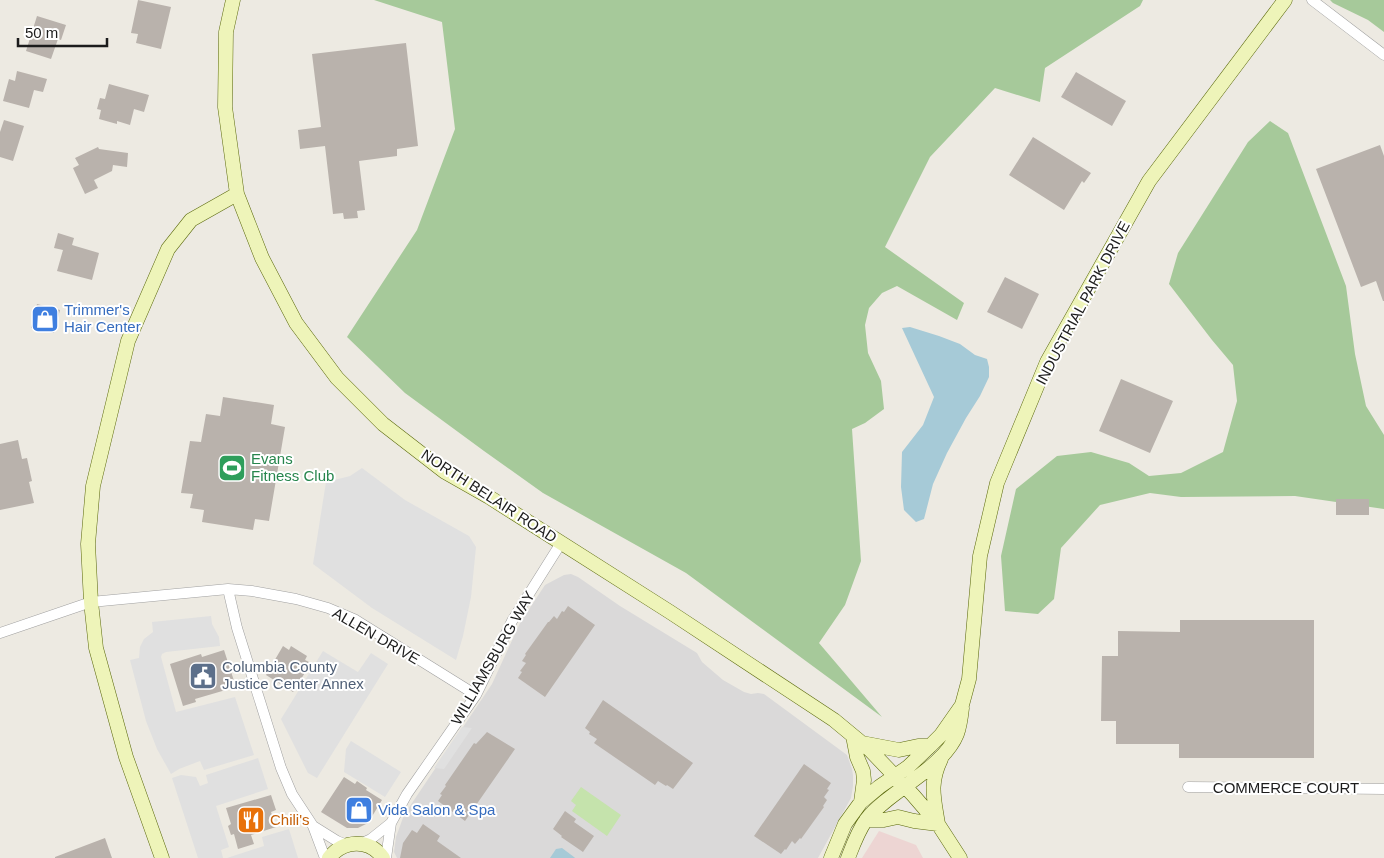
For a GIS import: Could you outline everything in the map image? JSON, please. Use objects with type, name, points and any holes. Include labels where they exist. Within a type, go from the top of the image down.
[{"type":"street","name":"NORTH BELAIR ROAD","points":[[233,0],[226,32],[225,107],[237,194],[262,258],[296,323],[337,378],[383,424],[446,472],[561,543],[834,720],[869,749],[899,781],[938,824],[960,858]]},
{"type":"street","name":"INDUSTRIAL PARK DRIVE","points":[[899,781],[942,757],[958,734],[962,705],[969,679],[980,556],[998,483],[1047,362],[1149,181],[1284,0]]},
{"type":"street","points":[[1312,0],[1384,55]]},
{"type":"street","points":[[162,858],[123,748],[96,648],[88,544],[93,486],[128,341],[168,249],[191,220],[237,194]]},
{"type":"street","name":"WILLIAMSBURG WAY","points":[[354,844],[372,839],[390,823],[407,794],[476,695],[512,621],[561,543]]},
{"type":"street","points":[[228,588],[237,628],[281,768],[292,794],[313,826],[327,858],[335,851],[354,844]]},
{"type":"street","name":"ALLEN DRIVE","points":[[0,633],[91,602],[228,588],[252,590],[328,608],[354,620],[476,695]]},
{"type":"street","name":"INDUSTRIAL PARK DRIVE","points":[[899,781],[908,766],[941,735],[962,705]]},
{"type":"street","points":[[831,858],[846,824],[861,802],[864,780],[863,771],[857,757],[857,739],[899,750],[918,746],[930,746]]},
{"type":"street","points":[[866,820],[884,820],[898,817],[914,822],[938,824],[933,786],[936,768],[942,757]]},
{"type":"street","points":[[861,802],[899,781]]},
{"type":"street","points":[[848,858],[866,820],[889,798],[899,781]]},
{"type":"street","name":"COMMERCE COURT","points":[[1188,787],[1384,789]]},
{"type":"street","name":"WILLIAMSBURG WAY","points":[[384,858],[390,823]]},
{"type":"street","points":[[313,826],[337,841],[375,850],[384,858]]},
{"type":"shaded area","points":[[362,468],[405,500],[469,536],[476,547],[471,597],[456,660],[372,608],[313,564],[326,482],[350,476]]},
{"type":"shaded area","points":[[571,574],[697,653],[702,662],[723,680],[744,692],[764,694],[847,755],[853,775],[851,798],[818,858],[397,858],[394,852],[396,837],[404,815],[492,684],[520,623],[545,585],[564,575]]},
{"type":"shaded area","points":[[211,616],[212,624],[219,637],[220,646],[162,654],[161,657],[176,712],[235,697],[254,755],[204,770],[200,761],[171,774],[157,749],[146,721],[130,660],[139,658],[140,647],[144,639],[153,632],[152,622]]},
{"type":"shaded area","points":[[323,651],[358,672],[371,653],[388,664],[317,778],[308,773],[281,719]]},
{"type":"shaded area","points":[[462,727],[472,728],[444,769],[434,768]]},
{"type":"shaded area","points":[[351,741],[401,772],[385,797],[344,772],[346,749]]},
{"type":"shaded area","points":[[258,758],[268,789],[216,806],[229,847],[221,850],[223,858],[198,858],[172,778],[181,775],[196,777],[200,786],[208,783],[206,775]]},
{"type":"shaded area","points":[[289,829],[298,858],[227,858],[264,846],[262,837]]},
{"type":"shaded area","points":[[879,831],[916,845],[923,858],[862,858]]},
{"type":"green space","points":[[374,0],[1143,0],[1140,6],[1045,68],[1040,102],[995,88],[930,157],[885,247],[964,303],[957,320],[897,286],[882,293],[869,308],[865,325],[868,353],[881,381],[884,409],[865,423],[852,429],[861,561],[845,605],[819,643],[882,717],[686,573],[543,493],[405,393],[347,337],[417,230],[455,129],[442,22]]},
{"type":"green space","points":[[1330,0],[1384,0],[1384,32],[1368,20]]},
{"type":"green space","points":[[1270,121],[1288,133],[1346,286],[1355,354],[1366,406],[1384,435],[1384,509],[1295,496],[1181,497],[1150,493],[1100,505],[1061,548],[1054,599],[1038,614],[1005,611],[1001,556],[1016,489],[1057,456],[1091,452],[1129,463],[1149,476],[1181,473],[1223,452],[1237,401],[1233,365],[1169,284],[1178,253],[1248,142]]},
{"type":"green space","points":[[581,787],[621,815],[607,836],[572,811],[576,805],[571,801]]},
{"type":"water","points":[[910,327],[960,344],[975,355],[987,359],[989,367],[989,377],[980,396],[947,453],[933,484],[924,519],[916,522],[904,510],[901,487],[902,452],[923,425],[934,397],[902,328]]},
{"type":"water","points":[[562,848],[575,858],[550,858],[556,849]]},
{"type":"building","points":[[138,0],[171,7],[161,49],[136,43],[138,34],[131,33]]},
{"type":"building","points":[[37,16],[66,25],[61,40],[58,39],[51,59],[26,51]]},
{"type":"building","points":[[406,43],[418,146],[397,149],[397,156],[359,161],[365,210],[357,211],[358,218],[344,219],[343,213],[333,214],[325,146],[300,149],[298,130],[321,127],[312,54]]},
{"type":"building","points":[[17,71],[47,79],[43,92],[34,90],[29,108],[3,101],[9,79],[15,81]]},
{"type":"building","points":[[1076,72],[1126,101],[1112,126],[1061,97]]},
{"type":"building","points":[[109,84],[149,95],[144,112],[134,109],[130,125],[99,119],[101,110],[97,109],[100,98],[105,99]]},
{"type":"building","points":[[4,120],[24,126],[13,161],[0,157],[0,132]]},
{"type":"building","points":[[1033,137],[1091,173],[1084,183],[1082,181],[1064,210],[1009,175]]},
{"type":"building","points":[[1380,145],[1384,156],[1384,301],[1376,281],[1361,287],[1316,169]]},
{"type":"building","points":[[98,147],[99,149],[128,153],[127,167],[113,165],[112,171],[94,180],[98,188],[85,194],[73,168],[79,165],[75,158]]},
{"type":"building","points":[[58,233],[74,238],[72,245],[99,253],[92,280],[57,271],[63,250],[54,248]]},
{"type":"building","points":[[1005,277],[1039,294],[1022,329],[987,312]]},
{"type":"building","name":"Trimmer's Hair Center","points":[[37,304],[60,310],[54,333],[31,328]]},
{"type":"building","points":[[1121,379],[1173,401],[1150,453],[1099,431]]},
{"type":"building","name":"Evans Fitness Club","points":[[223,397],[274,405],[271,424],[285,427],[269,521],[255,519],[253,530],[202,522],[204,510],[190,508],[193,494],[181,493],[190,441],[201,442],[206,414],[220,416]]},
{"type":"building","points":[[18,440],[22,459],[27,458],[32,481],[29,482],[34,503],[0,510],[0,444]]},
{"type":"building","points":[[1336,499],[1369,499],[1369,515],[1336,515]]},
{"type":"building","points":[[568,606],[595,625],[545,697],[518,678],[522,672],[520,671],[526,663],[522,661],[548,622],[554,616],[557,619]]},
{"type":"building","points":[[1180,620],[1314,620],[1314,758],[1179,758],[1179,744],[1116,744],[1116,721],[1101,721],[1102,656],[1118,656],[1118,631],[1180,632]]},
{"type":"building","points":[[283,646],[289,650],[291,646],[307,656],[305,660],[311,663],[293,692],[266,675]]},
{"type":"building","name":"Columbia County Justice Center Annex","points":[[224,650],[236,687],[195,699],[196,702],[183,706],[170,664],[201,654],[202,657]]},
{"type":"building","points":[[603,700],[693,763],[673,789],[658,781],[655,785],[594,743],[597,739],[589,734],[590,732],[585,728]]},
{"type":"building","points":[[487,732],[515,749],[465,821],[438,801],[445,785],[474,743],[476,744]]},
{"type":"building","points":[[804,764],[831,783],[824,797],[827,800],[801,839],[795,844],[792,841],[781,854],[754,836]]},
{"type":"building","points":[[344,777],[355,784],[357,781],[367,788],[366,790],[382,800],[368,823],[358,828],[347,828],[321,812]]},
{"type":"building","points":[[271,795],[276,810],[271,812],[276,827],[251,835],[254,844],[238,849],[234,834],[231,835],[228,826],[231,824],[226,808]]},
{"type":"building","points":[[565,811],[576,819],[574,822],[594,836],[583,852],[553,829]]},
{"type":"building","points":[[423,824],[440,836],[437,841],[461,858],[400,858],[403,843],[412,830],[417,833]]},
{"type":"building","points":[[105,838],[112,858],[55,858],[55,857]]},
{"type":"place","name":"Trimmer's Hair Center","points":[[45,319]]},
{"type":"place","name":"Evans Fitness Club","points":[[232,468]]},
{"type":"place","name":"Columbia County Justice Center Annex","points":[[203,676]]},
{"type":"place","name":"Vida Salon & Spa","points":[[359,810]]},
{"type":"place","name":"Chili's","points":[[251,820]]}]
